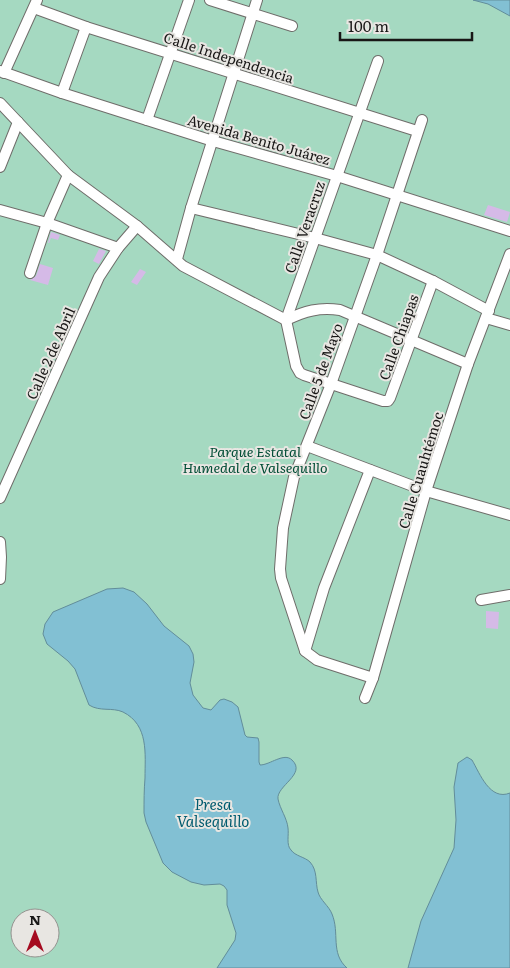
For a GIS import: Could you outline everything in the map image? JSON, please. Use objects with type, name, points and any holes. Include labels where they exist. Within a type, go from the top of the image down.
[{"type":"street","points":[[147,120],[189,0]]},
{"type":"street","points":[[210,0],[292,26]]},
{"type":"street","points":[[177,259],[191,208],[257,0]]},
{"type":"street","points":[[2,72],[36,4]]},
{"type":"street","name":"Calle Independencia","points":[[36,4],[86,27],[417,131]]},
{"type":"street","points":[[62,93],[86,27]]},
{"type":"street","name":"Calle Veracruz","points":[[286,320],[378,61]]},
{"type":"street","name":"Avenida Benito Juárez","points":[[2,72],[213,141],[337,176],[510,231]]},
{"type":"street","points":[[0,103],[68,175],[137,226],[183,266],[286,320],[314,309],[340,310],[468,364]]},
{"type":"street","name":"Calle 5 de Mayo","points":[[305,651],[281,578],[280,569],[286,510],[294,477],[331,384],[422,120]]},
{"type":"street","points":[[0,167],[18,122]]},
{"type":"street","points":[[30,273],[47,224],[68,175]]},
{"type":"street","points":[[191,208],[377,255],[433,281],[510,325]]},
{"type":"street","points":[[0,210],[118,248]]},
{"type":"street","name":"Calle 2 de Abril","points":[[0,498],[99,277],[118,248],[137,226]]},
{"type":"street","name":"Calle Cuauhtémoc","points":[[365,698],[373,678],[426,492],[468,364],[510,254]]},
{"type":"street","name":"Calle Chiapas","points":[[331,384],[388,401],[433,281]]},
{"type":"street","points":[[286,320],[297,370],[304,375],[331,384]]},
{"type":"street","points":[[307,446],[426,492],[510,515]]},
{"type":"street","points":[[370,470],[324,588],[305,651],[317,660],[373,678]]},
{"type":"street","points":[[0,542],[0,578]]},
{"type":"street","points":[[481,600],[510,595]]},
{"type":"green space","name":"Parque Estatal Humedal de Valsequillo","points":[[0,0],[510,0],[510,968],[0,968]]},
{"type":"water","points":[[473,0],[510,0],[510,16],[488,4]]},
{"type":"water","name":"Presa Valsequillo","points":[[123,588],[134,592],[147,604],[164,626],[189,646],[194,662],[190,683],[193,695],[203,708],[211,710],[220,700],[224,699],[232,702],[238,707],[245,735],[258,738],[260,765],[285,757],[292,760],[296,765],[294,775],[281,789],[278,799],[287,824],[289,848],[313,865],[319,895],[331,911],[334,921],[339,956],[347,968],[217,968],[235,940],[236,933],[227,905],[227,890],[220,884],[204,885],[191,882],[172,872],[163,863],[144,813],[145,750],[144,741],[137,724],[123,712],[89,705],[75,669],[47,644],[43,634],[45,624],[53,612],[107,589]]},
{"type":"water","points":[[467,757],[472,760],[482,779],[491,790],[503,794],[510,793],[510,968],[408,968],[421,921],[454,848],[456,820],[454,787],[458,763]]},
{"type":"building","points":[[488,205],[510,212],[507,222],[484,215]]},
{"type":"building","points":[[51,232],[60,235],[58,240],[51,238],[48,243]]},
{"type":"building","points":[[99,249],[106,251],[99,264],[93,261]]},
{"type":"building","points":[[40,264],[53,268],[48,285],[30,280],[36,276]]},
{"type":"building","points":[[140,269],[146,272],[137,285],[131,282]]},
{"type":"building","points":[[486,611],[499,612],[498,629],[486,628]]}]
